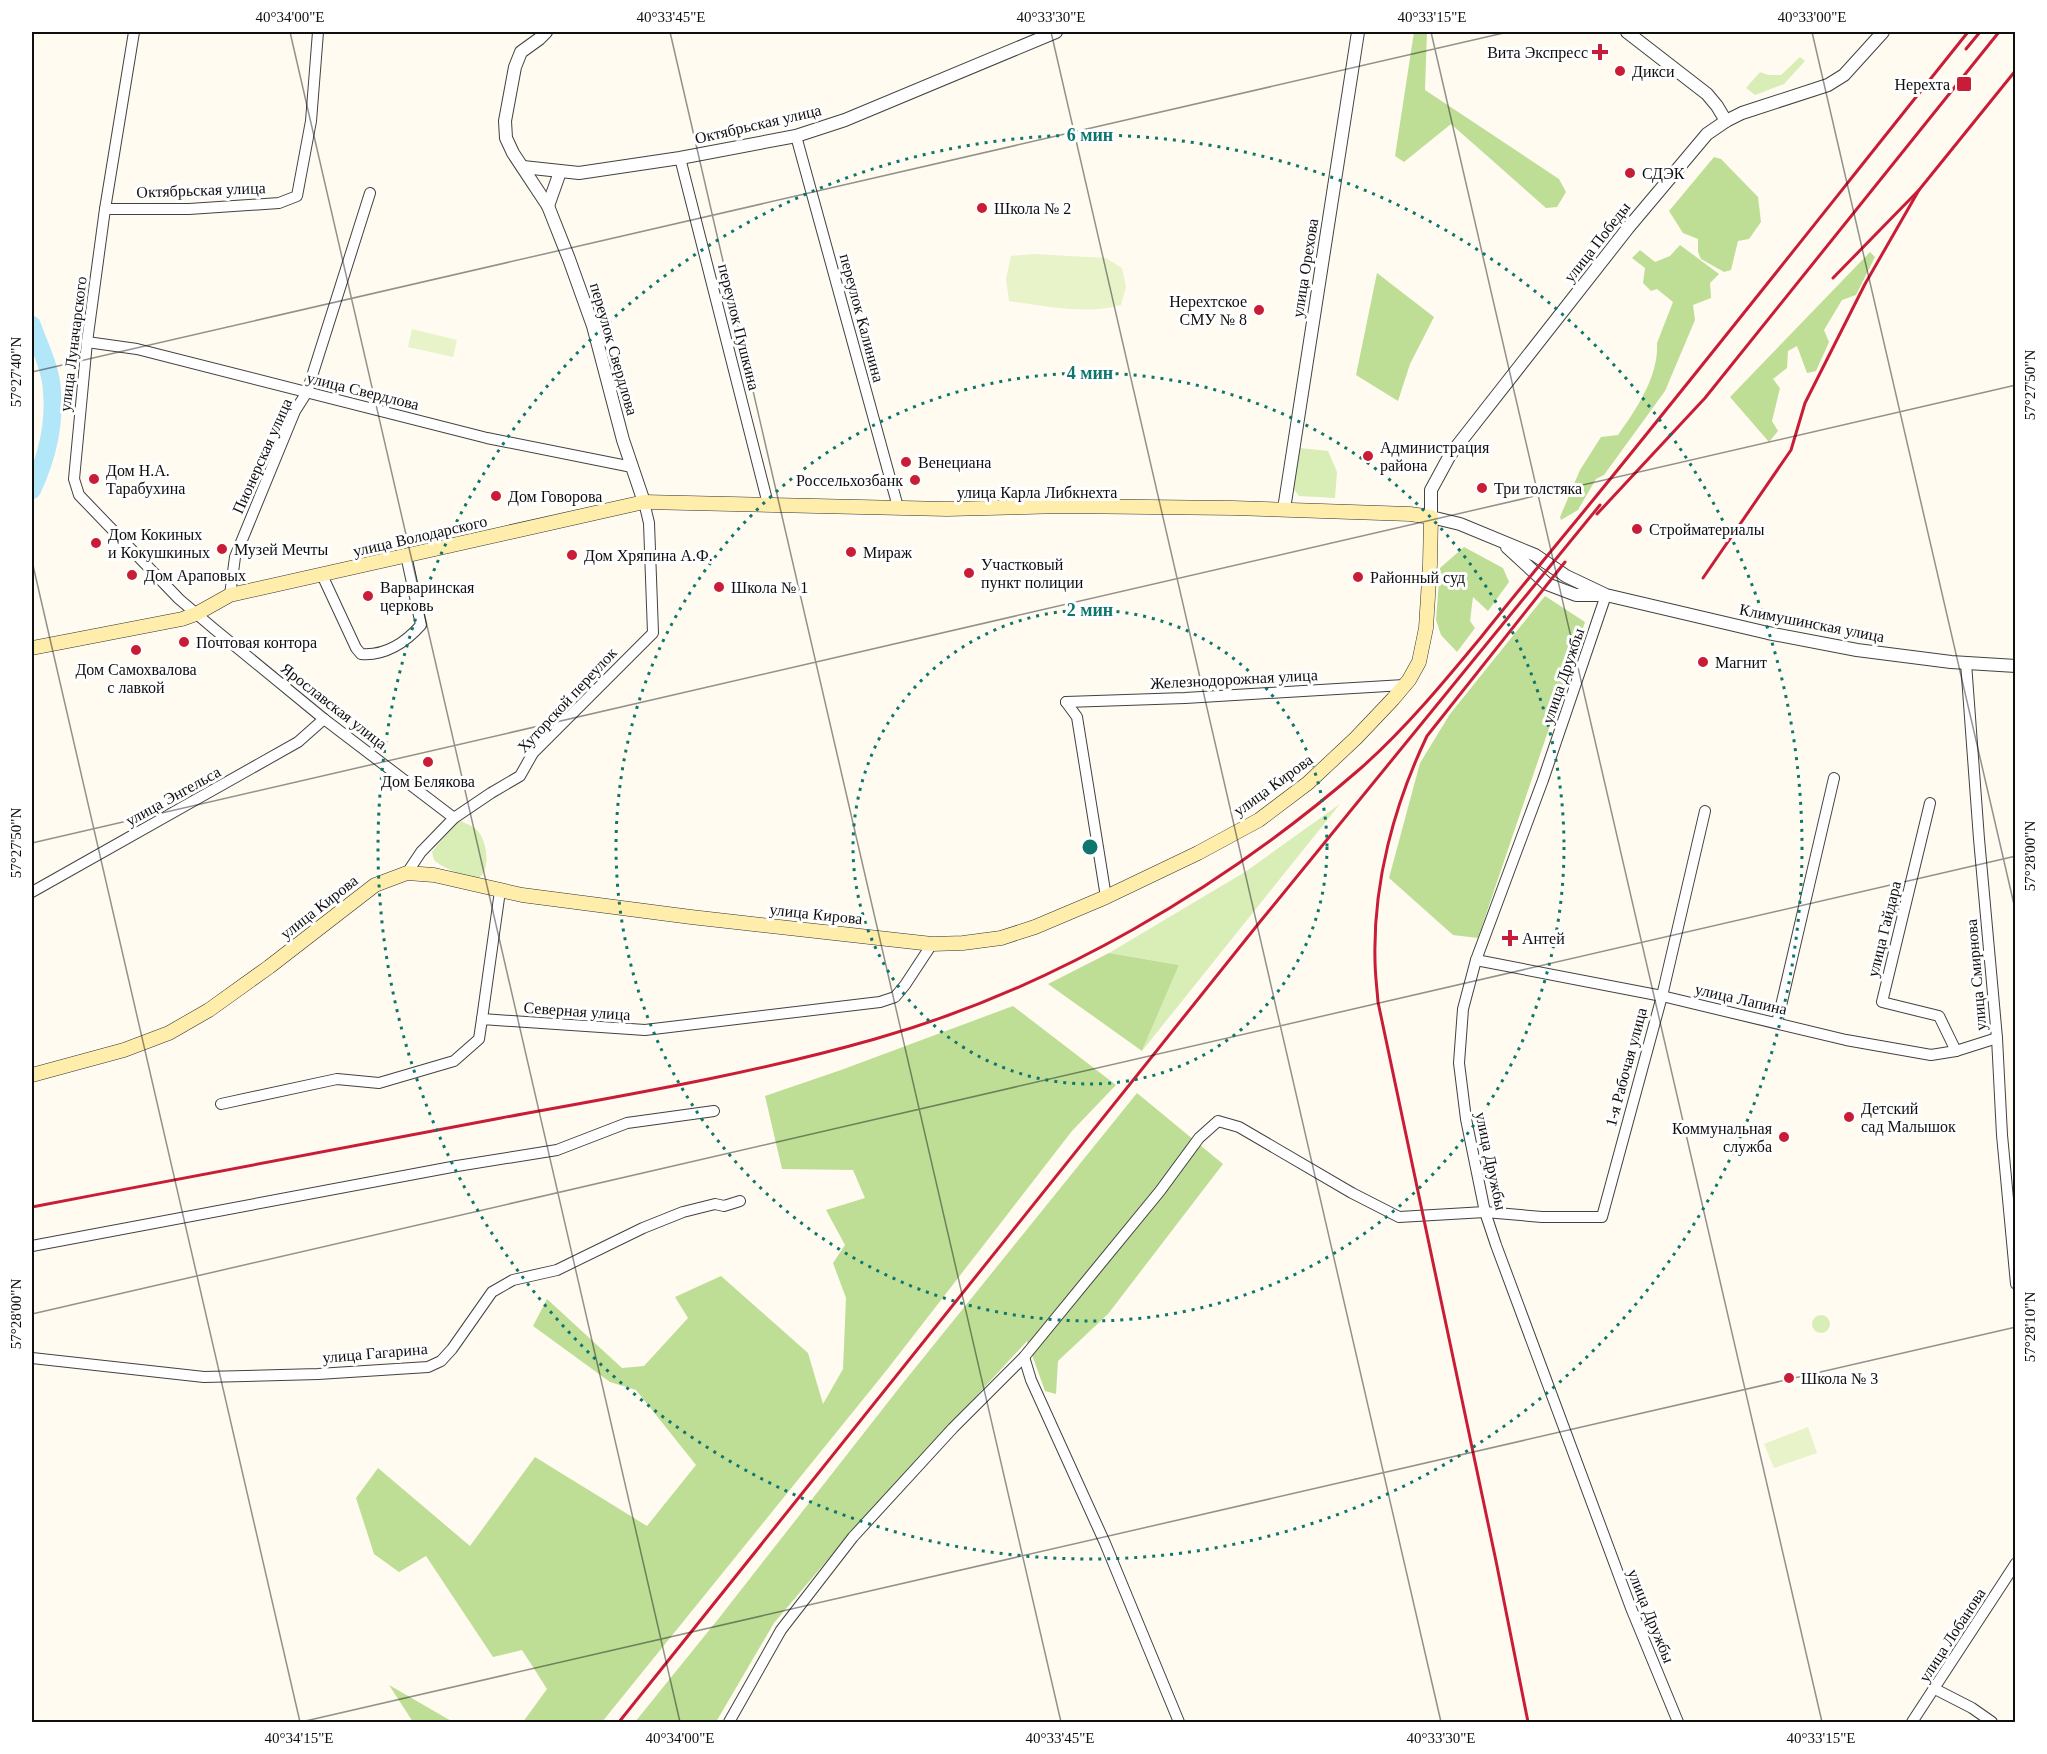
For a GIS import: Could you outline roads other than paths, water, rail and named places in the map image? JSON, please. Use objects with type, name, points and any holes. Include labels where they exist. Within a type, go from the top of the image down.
[{"type":"main road","name":"улица Карла Либкнехта","points":[[644,502],[965,509],[1063,506],[1284,509],[1410,514],[1431,517]]},
{"type":"main road","name":"улица Володарского","points":[[32,648],[165,623],[196,614],[230,595],[644,502]]},
{"type":"main road","name":"улица Кирова","points":[[32,1075],[124,1050],[169,1033],[209,1010],[269,967],[375,885],[407,873],[428,874],[500,891],[680,916],[932,944],[1001,938],[1035,927],[1198,854],[1259,820],[1308,783],[1356,738],[1404,685],[1419,662],[1426,628],[1431,517]]},
{"type":"street","name":"улица Луначарского","points":[[134,32],[105,209],[87,342],[74,479],[75,488],[87,503],[196,614]]},
{"type":"street","name":"Октябрьская улица","points":[[105,209],[189,208],[279,203],[297,196],[311,121],[318,32]]},
{"type":"street","name":"переулок Свердлова","points":[[546,32],[521,52],[515,67],[507,103],[506,138],[513,153],[548,206],[570,259],[593,326],[644,502]]},
{"type":"street","name":"Октябрьская улица","points":[[523,167],[579,173],[680,158],[796,136],[845,120],[1056,32]]},
{"type":"street","name":"улица Орехова","points":[[1284,509],[1358,32]]},
{"type":"street","points":[[1627,32],[1707,94],[1726,121]]},
{"type":"street","name":"улица Победы","points":[[1431,517],[1431,490],[1450,456],[1628,228],[1707,134],[1742,113],[1828,85],[1844,75],[1883,32]]},
{"type":"street","name":"переулок Калинина","points":[[796,136],[898,507]]},
{"type":"street","name":"переулок Пушкина","points":[[680,158],[768,504]]},
{"type":"street","points":[[548,206],[560,172]]},
{"type":"street","name":"Пионерская улица","points":[[230,595],[235,557],[295,411],[307,392],[370,193]]},
{"type":"street","name":"улица Свердлова","points":[[87,342],[138,350],[487,438],[632,467]]},
{"type":"street","name":"Хуторской переулок","points":[[407,873],[421,852],[454,818],[520,776],[532,753],[652,633],[649,524],[644,502]]},
{"type":"street","name":"Климушинская улица","points":[[1431,517],[1497,538],[1547,584],[1576,595],[1606,595],[1768,633],[1835,646],[1966,663],[2016,666]]},
{"type":"street","points":[[322,575],[356,648],[361,654],[370,655],[400,645],[421,625],[406,555]]},
{"type":"street","name":"улица Дружбы","points":[[1606,595],[1543,780],[1476,960],[1463,1009],[1459,1063],[1466,1119],[1485,1212],[1506,1275],[1610,1553],[1678,1722]]},
{"type":"street","name":"Ярославская улица","points":[[196,614],[324,719],[454,818]]},
{"type":"street","name":"улица Смирнова","points":[[1966,663],[1978,839],[1997,1038],[2002,1135],[2016,1284]]},
{"type":"street","name":"Железнодорожная улица","points":[[1106,897],[1077,717],[1066,702],[1185,698],[1404,685]]},
{"type":"street","name":"улица Энгельса","points":[[32,892],[298,742],[324,719]]},
{"type":"street","points":[[1777,1023],[1834,778]]},
{"type":"street","name":"улица Гайдара","points":[[1930,803],[1882,1002],[1939,1016],[1956,1051]]},
{"type":"street","name":"1-я Рабочая улица","points":[[1485,1212],[1542,1217],[1602,1217],[1662,996],[1705,811]]},
{"type":"street","points":[[221,1104],[337,1079],[379,1083],[454,1061],[479,1040],[500,891]]},
{"type":"street","name":"Северная улица","points":[[482,1019],[645,1030],[880,1002],[895,997],[932,944]]},
{"type":"street","name":"улица Лапина","points":[[1476,960],[1662,996],[1846,1040],[1931,1055],[1956,1051],[1997,1038]]},
{"type":"street","points":[[32,1246],[457,1166],[557,1150],[627,1123],[714,1111]]},
{"type":"street","points":[[729,1722],[781,1630],[853,1537],[953,1428],[1024,1357],[1160,1191],[1199,1138],[1218,1121],[1239,1127],[1352,1193],[1399,1217],[1485,1212]]},
{"type":"street","name":"улица Гагарина","points":[[32,1358],[204,1377],[318,1374],[428,1367],[441,1360],[452,1349],[492,1292],[513,1280],[557,1270],[643,1228],[683,1212],[715,1204],[724,1206],[740,1201]]},
{"type":"street","points":[[1024,1357],[1031,1380],[1105,1543],[1179,1722]]},
{"type":"street","name":"улица Лобанова","points":[[1912,1722],[2016,1563]]},
{"type":"street","points":[[1935,1689],[1972,1708],[1992,1722]]},
{"type":"waterway","name":"Нерехта","points":[[32,325],[49,374],[53,404],[48,442],[32,490]]},
{"type":"railway","points":[[32,1207],[689,1083],[829,1052],[941,1018],[1006,992],[1070,963],[1133,930],[1252,854],[1308,812],[1394,737],[1482,636],[1629,456],[1968,32]]},
{"type":"railway","points":[[1966,49],[1980,32]]},
{"type":"railway","points":[[1597,514],[1705,398],[1999,32]]},
{"type":"railway","points":[[1833,278],[1919,190],[2016,70]]},
{"type":"railway","points":[[1703,578],[1791,450],[1805,403],[1865,284],[1919,190]]},
{"type":"railway","points":[[619,1722],[1259,923],[1600,505]]},
{"type":"railway","points":[[1528,1722],[1378,1002],[1375,931],[1388,845],[1405,789],[1427,736],[1565,562]]},
{"type":"place","name":"Вита Экспресс","points":[[1600,52]]},
{"type":"place","name":"Дикси","points":[[1620,71]]},
{"type":"place","name":"Нерехта","points":[[1964,84]]},
{"type":"place","name":"СДЭК","points":[[1630,173]]},
{"type":"place","name":"Школа № 2","points":[[982,208]]},
{"type":"place","name":"Нерехтское СМУ № 8","points":[[1259,310]]},
{"type":"place","name":"Администрация района","points":[[1368,456]]},
{"type":"place","name":"Венециана","points":[[906,462]]},
{"type":"place","name":"Дом Н.А. Тарабухина","points":[[94,479]]},
{"type":"place","name":"Россельхозбанк","points":[[915,480]]},
{"type":"place","name":"Три толстяка","points":[[1482,488]]},
{"type":"place","name":"Дом Говорова","points":[[496,496]]},
{"type":"place","name":"Стройматериалы","points":[[1637,529]]},
{"type":"place","name":"Дом Кокиных и Кокушкиных","points":[[96,543]]},
{"type":"place","name":"Музей Мечты","points":[[222,549]]},
{"type":"place","name":"Мираж","points":[[851,552]]},
{"type":"place","name":"Дом Хряпина А.Ф.","points":[[572,555]]},
{"type":"place","name":"Участковый пункт полиции","points":[[969,573]]},
{"type":"place","name":"Дом Араповых","points":[[132,575]]},
{"type":"place","name":"Районный суд","points":[[1358,577]]},
{"type":"place","name":"Школа № 1","points":[[719,587]]},
{"type":"place","name":"Варваринская церковь","points":[[368,596]]},
{"type":"place","name":"Почтовая контора","points":[[184,642]]},
{"type":"place","name":"Дом Самохвалова с лавкой","points":[[136,650]]},
{"type":"place","name":"Магнит","points":[[1703,662]]},
{"type":"place","name":"Дом Белякова","points":[[428,762]]},
{"type":"place","name":"Антей","points":[[1510,938]]},
{"type":"place","name":"Детский сад Малышок","points":[[1849,1117]]},
{"type":"place","name":"Коммунальная служба","points":[[1784,1137]]},
{"type":"place","name":"Школа № 3","points":[[1789,1378]]}]
